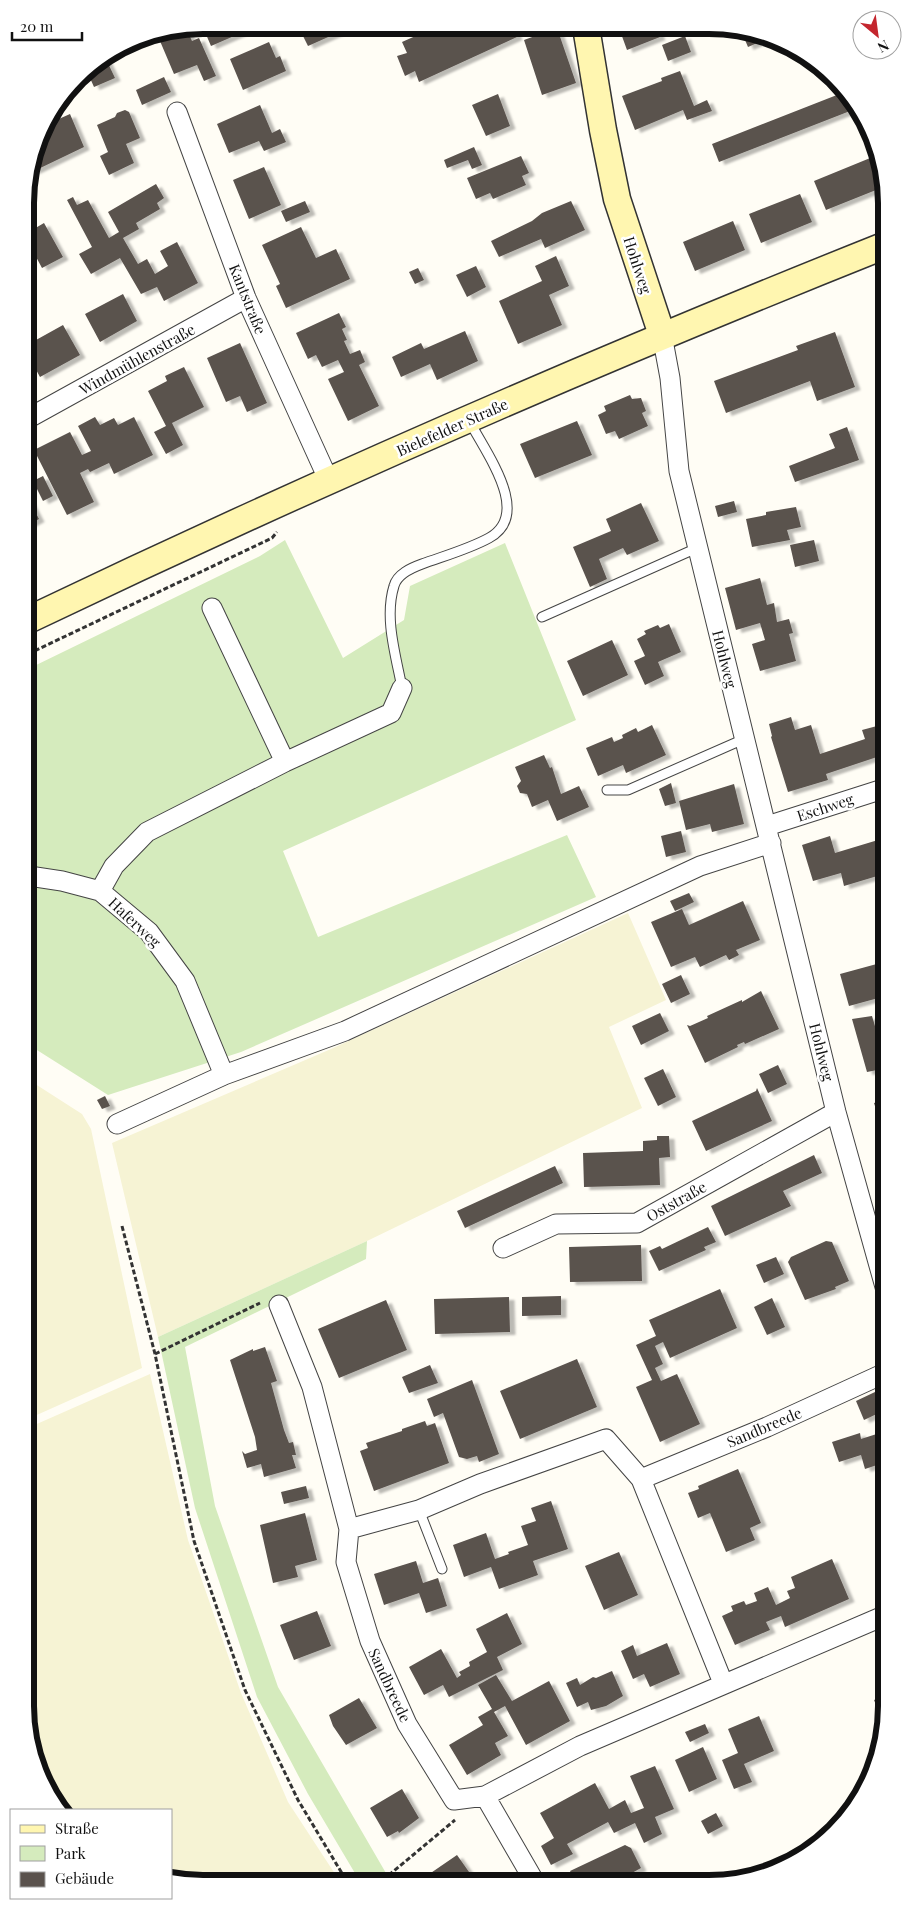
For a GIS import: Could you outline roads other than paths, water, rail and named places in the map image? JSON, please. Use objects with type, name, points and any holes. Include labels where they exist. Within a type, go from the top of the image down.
[{"type":"main road","name":"Hohlweg","points":[[587,34],[603,130],[618,199],[662,335]]},
{"type":"main road","name":"Bielefelder Straße","points":[[34,617],[329,481],[468,420],[662,335],[878,247]]},
{"type":"street","name":"Kantstraße","points":[[177,112],[246,298],[329,481]]},
{"type":"street","name":"Windmühlenstraße","points":[[34,415],[246,298]]},
{"type":"street","name":"Hohlweg","points":[[662,335],[670,378],[678,471],[836,1112],[878,1262]]},
{"type":"street","points":[[212,608],[285,762]]},
{"type":"street","points":[[100,891],[114,866],[147,832],[285,762],[391,713],[402,688]]},
{"type":"street","name":"Eschweg","points":[[117,1124],[224,1075],[345,1031],[700,866],[769,835],[878,791]]},
{"type":"street","name":"Haferweg","points":[[34,877],[62,881],[100,891],[149,932],[185,980],[224,1075]]},
{"type":"street","name":"Oststraße","points":[[503,1248],[556,1224],[637,1222],[836,1112]]},
{"type":"street","name":"Sandbreede","points":[[279,1305],[312,1387],[348,1529],[346,1562],[370,1641],[407,1724],[454,1800],[485,1796]]},
{"type":"street","name":"Sandbreede","points":[[641,1478],[767,1427],[878,1376]]},
{"type":"street","points":[[348,1529],[419,1510],[480,1484],[606,1440],[641,1478],[723,1684]]},
{"type":"street","points":[[531,1875],[485,1796],[580,1746],[878,1618]]},
{"type":"lane","points":[[402,688],[390,609],[394,584],[408,569],[490,538],[504,526],[509,513],[506,492],[468,420]]},
{"type":"lane","points":[[542,617],[697,548]]},
{"type":"lane","points":[[607,790],[628,790],[744,739]]},
{"type":"lane","points":[[419,1510],[442,1570]]}]
